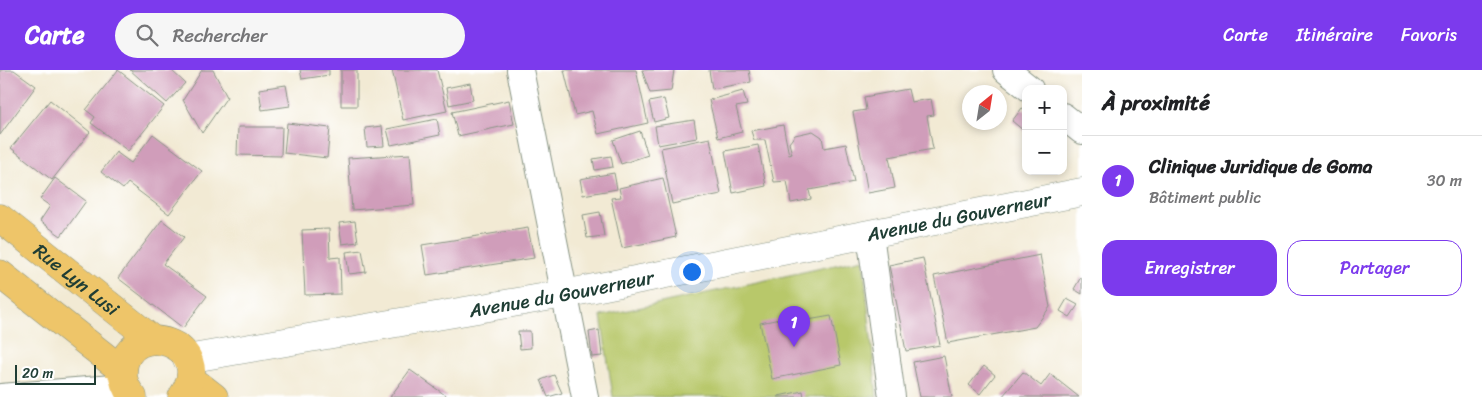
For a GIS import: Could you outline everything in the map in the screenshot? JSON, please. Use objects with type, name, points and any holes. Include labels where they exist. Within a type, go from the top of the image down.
[{"type":"main road","name":"Rue Lyn Lusi","points":[[0,218],[153,340]]},
{"type":"main road","points":[[0,274],[127,385]]},
{"type":"main road","points":[[127,385],[128,355],[143,342],[164,340],[181,350],[187,378],[214,397]]},
{"type":"street","points":[[520,70],[585,397]]},
{"type":"street","points":[[1006,70],[1025,85]]},
{"type":"street","points":[[1067,119],[1082,130]]},
{"type":"street","name":"Avenue du Gouverneur","points":[[187,378],[564,294],[1082,192]]},
{"type":"street","points":[[870,234],[892,397]]},
{"type":"street","points":[[1,397],[127,385]]},
{"type":"green space","points":[[863,259],[877,397],[613,397],[601,316]]},
{"type":"building","points":[[0,70],[14,70],[36,86],[0,135]]},
{"type":"building","points":[[118,70],[164,106],[128,151],[91,123],[95,117],[86,110]]},
{"type":"building","points":[[130,70],[171,70],[185,83],[167,103]]},
{"type":"building","points":[[202,70],[213,70],[227,97],[202,133],[183,100]]},
{"type":"building","points":[[300,70],[329,70],[329,75],[302,79]]},
{"type":"building","points":[[341,70],[357,70],[357,106],[341,106]]},
{"type":"building","points":[[392,70],[437,70],[447,111],[403,120]]},
{"type":"building","points":[[564,70],[636,70],[648,123],[598,134],[592,111],[575,115]]},
{"type":"building","points":[[642,70],[674,70],[671,91],[650,93]]},
{"type":"building","points":[[709,70],[749,70],[751,82],[712,89]]},
{"type":"building","points":[[470,83],[473,100],[449,105],[446,88]]},
{"type":"building","points":[[286,85],[290,106],[262,110],[259,89]]},
{"type":"building","points":[[908,89],[911,102],[931,99],[934,115],[927,116],[933,149],[889,157],[895,188],[868,193],[853,112],[866,110],[864,97]]},
{"type":"building","points":[[743,91],[747,105],[736,107],[742,132],[718,138],[709,100]]},
{"type":"building","points":[[664,99],[669,118],[654,122],[649,102]]},
{"type":"building","points":[[50,100],[90,132],[52,180],[11,148]]},
{"type":"building","points":[[509,100],[514,124],[458,136],[452,112]]},
{"type":"building","points":[[1022,108],[1022,129],[1012,121]]},
{"type":"building","points":[[437,119],[440,135],[391,145],[387,129]]},
{"type":"building","points":[[694,120],[697,138],[658,145],[655,126]]},
{"type":"building","points":[[287,123],[330,128],[327,158],[284,153]]},
{"type":"building","points":[[783,125],[789,155],[792,154],[789,143],[795,135],[813,131],[822,137],[824,148],[846,144],[854,182],[809,190],[811,199],[791,203],[787,181],[774,182],[765,140],[754,140],[751,131]]},
{"type":"building","points":[[382,126],[384,146],[367,147],[365,128]]},
{"type":"building","points":[[238,127],[282,127],[281,156],[237,155]]},
{"type":"building","points":[[640,131],[648,155],[621,164],[613,140]]},
{"type":"building","points":[[153,134],[202,171],[169,214],[128,183],[123,189],[101,172],[116,152],[131,163]]},
{"type":"building","points":[[710,138],[721,194],[672,204],[661,148]]},
{"type":"building","points":[[758,145],[766,186],[733,193],[725,151]]},
{"type":"building","points":[[410,154],[414,205],[352,210],[348,158]]},
{"type":"building","points":[[611,156],[613,167],[595,170],[593,159]]},
{"type":"building","points":[[614,173],[617,189],[583,195],[580,179]]},
{"type":"building","points":[[55,178],[86,201],[61,236],[40,221],[50,206],[40,199]]},
{"type":"building","points":[[663,178],[676,237],[622,248],[611,198],[621,197],[619,188]]},
{"type":"building","points":[[600,212],[604,236],[587,238],[583,215]]},
{"type":"building","points":[[162,220],[184,237],[163,264],[207,296],[183,328],[118,278]]},
{"type":"building","points":[[355,221],[358,242],[342,244],[339,223]]},
{"type":"building","points":[[528,228],[534,258],[427,275],[422,245]]},
{"type":"building","points":[[329,229],[330,258],[340,257],[341,294],[305,295],[302,230]]},
{"type":"building","points":[[362,250],[366,272],[349,274],[346,252]]},
{"type":"building","points":[[1040,255],[1050,307],[1035,327],[948,343],[934,276]]},
{"type":"building","points":[[923,258],[940,345],[906,351],[889,265]]},
{"type":"building","points":[[1082,278],[1082,294],[1074,289]]},
{"type":"building","points":[[1067,299],[1078,305],[1070,317],[1060,311]]},
{"type":"building","points":[[831,316],[841,365],[772,379],[760,323],[790,317],[791,323]]},
{"type":"building","points":[[599,330],[602,356],[592,357],[589,332]]},
{"type":"building","points":[[518,331],[530,331],[531,348],[520,349]]},
{"type":"building","points":[[944,356],[952,397],[920,397],[913,362]]},
{"type":"building","points":[[984,366],[995,375],[980,394],[969,385]]},
{"type":"building","points":[[410,370],[448,397],[390,397]]},
{"type":"building","points":[[1023,372],[1041,386],[1050,374],[1079,397],[1002,397]]},
{"type":"building","points":[[554,375],[562,393],[548,397],[541,380]]},
{"type":"building","points":[[803,391],[804,397],[778,397],[778,396]]},
{"type":"place","name":"Clinique Juridique de Goma","points":[[794,347]]}]
